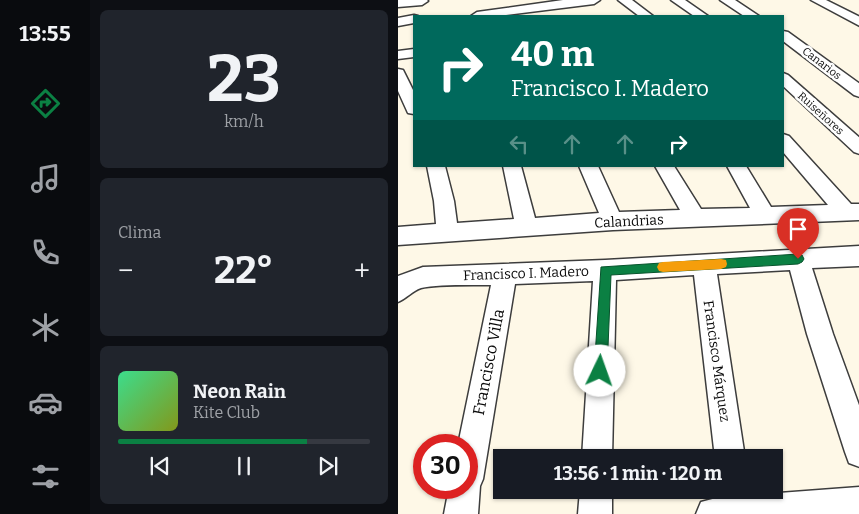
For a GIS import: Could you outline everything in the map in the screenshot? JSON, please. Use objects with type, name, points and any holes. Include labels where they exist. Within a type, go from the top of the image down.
[{"type":"street","points":[[399,26],[403,2],[422,0],[421,15]]},
{"type":"street","points":[[490,15],[531,12],[572,2],[594,0]]},
{"type":"street","points":[[624,0],[646,15]]},
{"type":"street","points":[[677,0],[700,15]]},
{"type":"street","points":[[726,0],[751,15]]},
{"type":"street","points":[[841,0],[860,8]]},
{"type":"street","points":[[572,2],[584,11]]},
{"type":"street","points":[[822,3],[860,16]]},
{"type":"street","points":[[822,3],[860,22]]},
{"type":"street","points":[[399,26],[413,20]]},
{"type":"street","points":[[399,26],[413,32]]},
{"type":"street","name":"Canarios","points":[[784,36],[860,92]]},
{"type":"street","points":[[398,56],[413,53]]},
{"type":"street","points":[[398,73],[413,107]]},
{"type":"street","name":"Ruiseñores","points":[[784,79],[860,148]]},
{"type":"street","points":[[784,141],[853,212]]},
{"type":"street","points":[[436,167],[444,201],[447,233]]},
{"type":"street","points":[[512,167],[526,227]]},
{"type":"street","points":[[588,167],[613,221]]},
{"type":"street","points":[[665,167],[695,218]]},
{"type":"street","points":[[737,167],[766,216]]},
{"type":"street","name":"Calandrias","points":[[398,236],[613,221],[853,212]]},
{"type":"street","name":"Francisco I. Madero","points":[[401,287],[423,277],[605,270],[860,256]]},
{"type":"street","points":[[798,259],[820,334],[860,452]]},
{"type":"street","name":"Francisco Márquez","points":[[704,265],[729,449]]},
{"type":"street","points":[[597,449],[605,270]]},
{"type":"street","name":"Francisco Villa","points":[[475,434],[505,274]]},
{"type":"street","points":[[460,514],[463,499]]},
{"type":"street","points":[[595,514],[596,499]]},
{"type":"street","points":[[731,507],[860,503]]},
{"type":"slow traffic","points":[[663,267],[721,264]]},
{"type":"route","points":[[600,371],[605,270],[798,259]]}]
